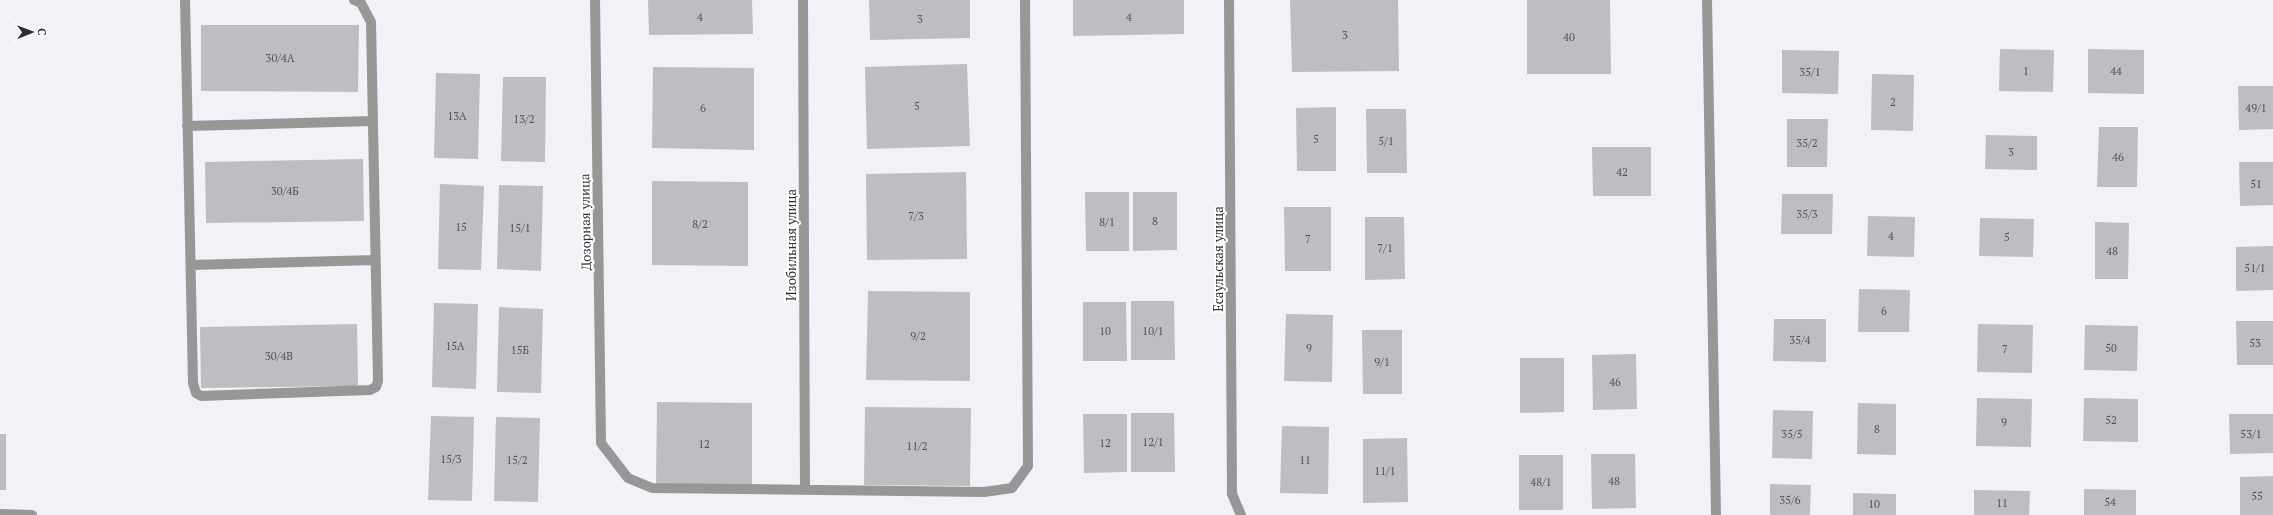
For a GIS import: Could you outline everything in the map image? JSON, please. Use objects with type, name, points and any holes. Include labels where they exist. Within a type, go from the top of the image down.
[{"type":"street","points":[[185,0],[193,383],[196,393],[201,396],[370,390],[376,387],[378,381],[371,22],[361,3],[354,0]]},
{"type":"street","name":"Дозорная улица","points":[[595,0],[600,443],[628,478],[652,488],[805,490]]},
{"type":"street","name":"Изобильная улица","points":[[802,0],[805,490]]},
{"type":"street","points":[[805,490],[984,492],[1012,488],[1028,466],[1025,0]]},
{"type":"street","name":"Есаульская улица","points":[[1229,0],[1232,494],[1241,515]]},
{"type":"street","points":[[1707,0],[1716,515]]},
{"type":"street","points":[[187,126],[373,121]]},
{"type":"street","points":[[191,265],[375,260]]},
{"type":"street","points":[[0,514],[32,515]]},
{"type":"building","points":[[648,0],[752,0],[753,34],[649,35]]},
{"type":"building","points":[[869,0],[970,0],[970,38],[870,40]]},
{"type":"building","points":[[1073,0],[1184,0],[1184,34],[1073,36]]},
{"type":"building","points":[[1290,0],[1398,0],[1399,71],[1292,72]]},
{"type":"building","points":[[1527,0],[1610,0],[1611,74],[1527,74]]},
{"type":"building","points":[[201,25],[359,25],[358,92],[201,91]]},
{"type":"building","points":[[2000,49],[2054,50],[2053,92],[1999,91]]},
{"type":"building","points":[[2088,49],[2144,50],[2144,94],[2088,93]]},
{"type":"building","points":[[1782,50],[1839,51],[1838,94],[1782,93]]},
{"type":"building","points":[[967,64],[970,146],[867,149],[865,67]]},
{"type":"building","points":[[653,67],[754,68],[754,150],[652,148]]},
{"type":"building","points":[[436,73],[480,74],[478,159],[434,158]]},
{"type":"building","points":[[1872,74],[1914,75],[1913,131],[1871,130]]},
{"type":"building","points":[[503,77],[546,77],[545,162],[501,161]]},
{"type":"building","points":[[2238,86],[2273,86],[2273,129],[2239,130]]},
{"type":"building","points":[[1336,107],[1336,171],[1297,171],[1296,108]]},
{"type":"building","points":[[1366,109],[1406,109],[1407,173],[1367,173]]},
{"type":"building","points":[[1787,119],[1828,119],[1827,167],[1787,167]]},
{"type":"building","points":[[2099,127],[2138,127],[2137,187],[2097,187]]},
{"type":"building","points":[[1986,135],[2037,136],[2037,170],[1985,169]]},
{"type":"building","points":[[1592,147],[1651,147],[1651,196],[1593,196]]},
{"type":"building","points":[[363,159],[364,221],[206,223],[205,162]]},
{"type":"building","points":[[2239,162],[2273,162],[2273,205],[2240,206]]},
{"type":"building","points":[[966,172],[967,259],[867,260],[866,174]]},
{"type":"building","points":[[652,181],[748,182],[748,266],[652,265]]},
{"type":"building","points":[[440,184],[484,186],[481,270],[438,269]]},
{"type":"building","points":[[499,185],[543,186],[541,271],[497,269]]},
{"type":"building","points":[[1085,192],[1129,192],[1129,251],[1086,251]]},
{"type":"building","points":[[1133,192],[1177,192],[1177,250],[1133,251]]},
{"type":"building","points":[[1782,194],[1833,194],[1832,234],[1781,234]]},
{"type":"building","points":[[1284,207],[1331,207],[1331,271],[1285,271]]},
{"type":"building","points":[[1868,216],[1915,217],[1914,257],[1867,256]]},
{"type":"building","points":[[1365,217],[1404,217],[1405,279],[1365,280]]},
{"type":"building","points":[[1980,218],[2034,219],[2033,257],[1979,256]]},
{"type":"building","points":[[2095,222],[2129,223],[2128,279],[2095,279]]},
{"type":"building","points":[[2273,246],[2273,290],[2236,291],[2236,247]]},
{"type":"building","points":[[1859,289],[1910,290],[1909,332],[1858,332]]},
{"type":"building","points":[[868,291],[970,292],[970,381],[866,380]]},
{"type":"building","points":[[1131,301],[1174,301],[1175,360],[1131,360]]},
{"type":"building","points":[[1083,302],[1126,302],[1127,361],[1083,361]]},
{"type":"building","points":[[434,303],[478,304],[476,389],[432,387]]},
{"type":"building","points":[[499,307],[543,309],[541,393],[497,392]]},
{"type":"building","points":[[1286,314],[1333,315],[1332,382],[1284,381]]},
{"type":"building","points":[[1774,319],[1826,319],[1826,362],[1773,361]]},
{"type":"building","points":[[2236,321],[2273,321],[2273,365],[2237,365]]},
{"type":"building","points":[[357,324],[358,386],[201,388],[200,327]]},
{"type":"building","points":[[1978,324],[2033,325],[2032,373],[1977,372]]},
{"type":"building","points":[[2085,325],[2138,326],[2137,371],[2084,370]]},
{"type":"building","points":[[1362,330],[1402,330],[1402,394],[1363,394]]},
{"type":"building","points":[[1636,354],[1637,409],[1593,410],[1592,355]]},
{"type":"building","points":[[1520,358],[1564,358],[1564,412],[1520,413]]},
{"type":"building","points":[[1977,398],[2032,399],[2031,447],[1976,446]]},
{"type":"building","points":[[2084,398],[2138,399],[2138,442],[2083,441]]},
{"type":"building","points":[[657,402],[752,403],[752,486],[656,485]]},
{"type":"building","points":[[1858,403],[1896,404],[1896,455],[1857,454]]},
{"type":"building","points":[[865,407],[971,408],[970,486],[864,485]]},
{"type":"building","points":[[1773,410],[1813,411],[1812,459],[1772,458]]},
{"type":"building","points":[[1131,413],[1174,413],[1175,472],[1131,472]]},
{"type":"building","points":[[1083,414],[1127,414],[1127,472],[1084,473]]},
{"type":"building","points":[[2229,414],[2273,414],[2273,453],[2230,454]]},
{"type":"building","points":[[431,416],[474,417],[472,501],[428,500]]},
{"type":"building","points":[[496,417],[540,418],[538,502],[494,501]]},
{"type":"building","points":[[1282,426],[1329,427],[1328,494],[1280,493]]},
{"type":"building","points":[[0,434],[6,434],[6,490],[0,490]]},
{"type":"building","points":[[1407,438],[1408,502],[1363,503],[1363,439]]},
{"type":"building","points":[[1591,454],[1635,454],[1636,508],[1592,509]]},
{"type":"building","points":[[1519,455],[1563,455],[1563,510],[1519,510]]},
{"type":"building","points":[[2273,476],[2273,515],[2240,515],[2240,477]]},
{"type":"building","points":[[1770,484],[1811,485],[1810,515],[1770,515]]},
{"type":"building","points":[[2084,489],[2136,490],[2136,515],[2084,515]]},
{"type":"building","points":[[1974,490],[2030,491],[2029,515],[1974,515]]},
{"type":"building","points":[[1853,493],[1896,494],[1896,515],[1853,515]]}]
